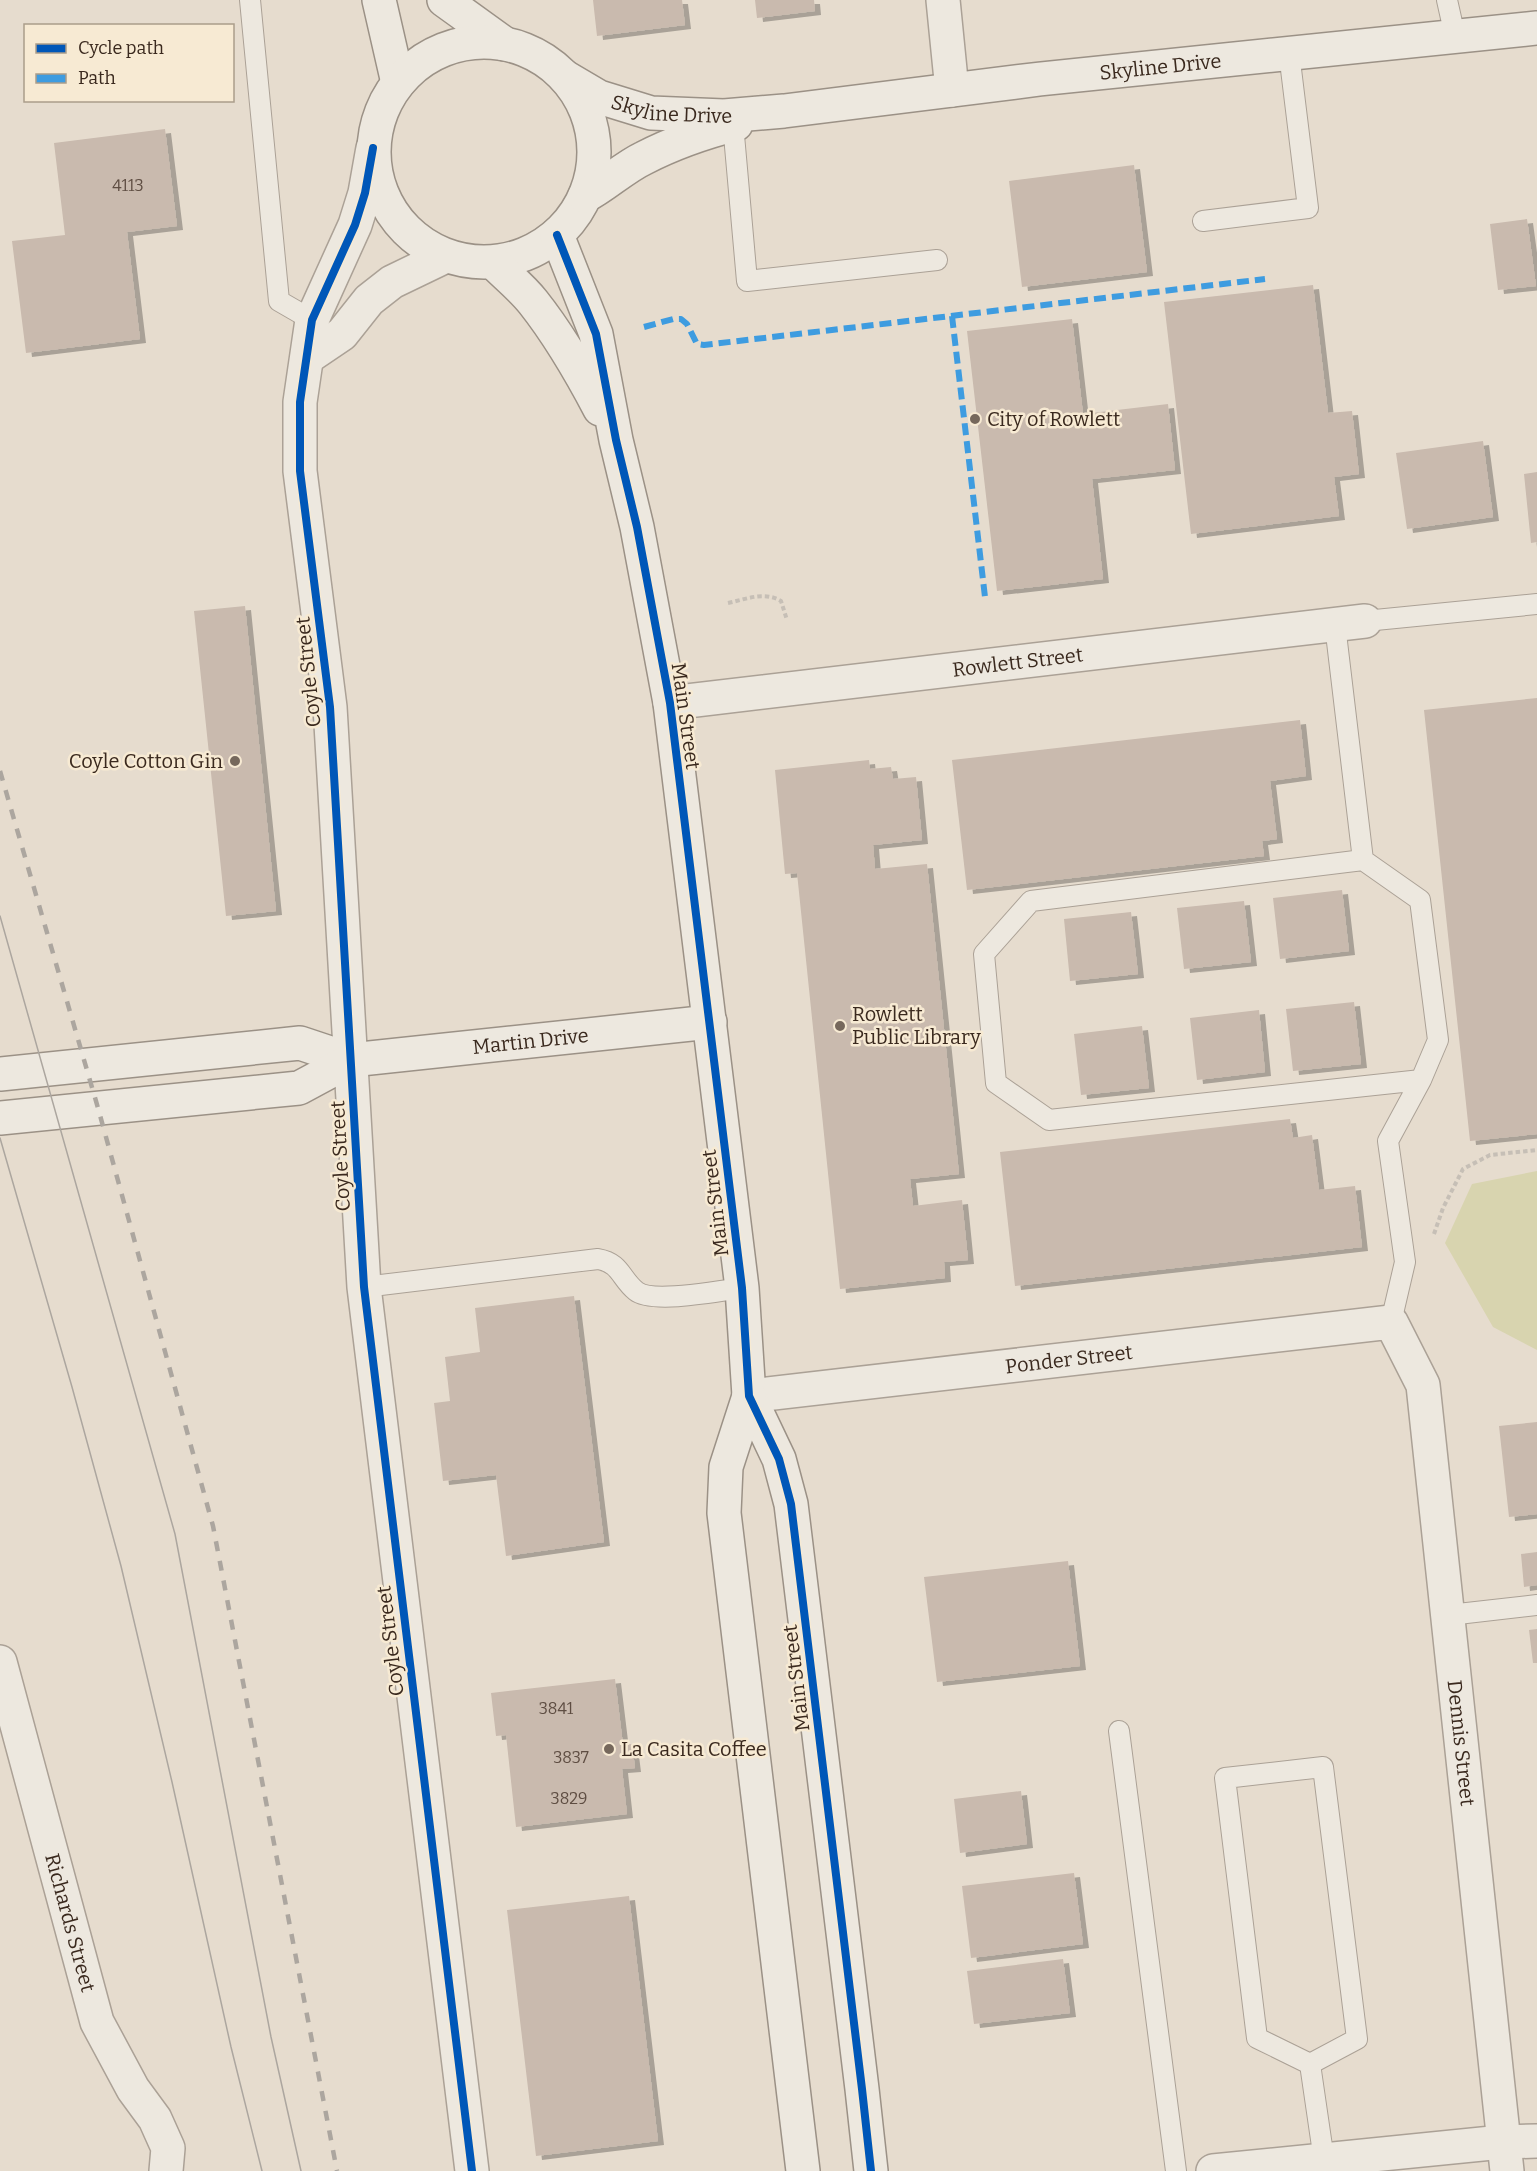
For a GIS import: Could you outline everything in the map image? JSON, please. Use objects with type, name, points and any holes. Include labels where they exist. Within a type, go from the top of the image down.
[{"type":"street","points":[[379,0],[398,83]]},
{"type":"street","points":[[444,0],[505,44],[546,60],[566,77],[583,104],[593,134],[593,165],[585,196],[573,217],[557,235],[528,254],[494,262],[469,262],[446,256],[415,239],[392,214],[378,183],[373,148],[377,125],[385,102],[398,83],[429,56],[466,42],[505,44]]},
{"type":"street","points":[[943,0],[952,90]]},
{"type":"street","name":"Skyline Drive","points":[[566,77],[599,97],[651,113],[724,116],[1289,53],[1537,28]]},
{"type":"street","name":"Skyline Drive","points":[[585,196],[602,188],[643,158],[714,129],[784,111]]},
{"type":"street","name":"Coyle Street","points":[[373,148],[355,225],[312,320],[308,357],[302,373],[300,471],[330,707],[364,1287],[472,2171]]},
{"type":"street","name":"Main Street","points":[[557,235],[596,334],[616,440],[637,527],[670,704],[742,1288],[749,1396],[726,1467],[724,1513],[803,2171]]},
{"type":"street","points":[[308,357],[342,334],[369,300],[392,282],[446,256]]},
{"type":"street","name":"Main Street","points":[[494,262],[532,301],[573,357],[616,440]]},
{"type":"street","name":"Rowlett Street","points":[[670,704],[1350,623]]},
{"type":"street","name":"Martin Drive","points":[[0,1118],[299,1088],[351,1060],[710,1022]]},
{"type":"street","name":"Martin Drive","points":[[0,1074],[300,1043],[351,1060]]},
{"type":"street","name":"Ponder Street","points":[[749,1396],[1391,1322]]},
{"type":"street","name":"Dennis Street","points":[[1391,1322],[1423,1385],[1505,2157]]},
{"type":"street","name":"Main Street","points":[[749,1396],[779,1459],[791,1504],[871,2171]]},
{"type":"street","name":"Richards Street","points":[[0,1662],[97,2022],[133,2089],[155,2119],[168,2148],[165,2171]]},
{"type":"street","points":[[1213,2171],[1324,2160],[1505,2157],[1537,2141]]},
{"type":"lane","points":[[250,0],[279,301],[312,320]]},
{"type":"lane","points":[[1447,0],[1455,36]]},
{"type":"lane","points":[[1203,221],[1308,208],[1289,53]]},
{"type":"lane","points":[[733,124],[747,281],[937,260]]},
{"type":"lane","points":[[1364,860],[1350,623],[1537,604]]},
{"type":"lane","points":[[1391,1322],[1405,1262],[1388,1141],[1421,1080],[1438,1040],[1420,900],[1364,860],[1031,902],[984,954],[996,1083],[1049,1120],[1421,1080]]},
{"type":"lane","points":[[364,1287],[598,1259],[614,1264],[636,1292],[645,1295],[664,1297],[742,1288]]},
{"type":"lane","points":[[1449,1615],[1537,1605]]},
{"type":"lane","points":[[1119,1731],[1176,2171]]},
{"type":"lane","points":[[1323,1767],[1357,2039],[1310,2064],[1257,2038],[1225,1778],[1323,1767]]},
{"type":"lane","points":[[1310,2064],[1324,2160]]},
{"type":"path","points":[[728,603],[763,595],[772,596],[781,601],[787,620]]},
{"type":"path","points":[[1432,1241],[1443,1208],[1463,1169],[1490,1155],[1537,1150]]},
{"type":"shaded area","points":[[1537,1171],[1537,1350],[1493,1327],[1445,1243],[1472,1184]]},
{"type":"building","points":[[593,0],[682,0],[685,25],[597,36]]},
{"type":"building","points":[[755,0],[814,0],[815,11],[757,18]]},
{"type":"building","points":[[165,129],[177,226],[127,232],[140,339],[26,353],[12,241],[65,235],[54,143]]},
{"type":"building","points":[[1134,165],[1147,272],[1022,287],[1009,181]]},
{"type":"building","points":[[1527,219],[1536,286],[1498,290],[1490,224]]},
{"type":"building","points":[[1313,285],[1328,413],[1352,411],[1359,474],[1334,477],[1339,516],[1191,534],[1164,302]]},
{"type":"building","points":[[1072,319],[1083,414],[1168,404],[1175,470],[1092,479],[1103,579],[997,591],[967,331]]},
{"type":"building","points":[[1483,441],[1493,517],[1407,529],[1396,453]]},
{"type":"building","points":[[1537,472],[1537,542],[1531,543],[1524,474]]},
{"type":"building","name":"Coyle Cotton Gin","points":[[245,606],[276,911],[226,916],[194,611]]},
{"type":"building","points":[[1537,698],[1537,1134],[1470,1141],[1424,710]]},
{"type":"building","points":[[1300,720],[1306,776],[1270,781],[1277,839],[1262,841],[1264,856],[967,890],[952,760]]},
{"type":"building","points":[[869,760],[870,769],[891,767],[893,779],[916,777],[922,840],[873,845],[875,869],[927,864],[959,1174],[910,1179],[913,1206],[962,1200],[968,1260],[944,1262],[945,1278],[840,1289],[797,873],[785,874],[775,770]]},
{"type":"building","points":[[1342,890],[1349,951],[1280,959],[1273,898]]},
{"type":"building","points":[[1244,901],[1251,962],[1184,969],[1177,908]]},
{"type":"building","points":[[1131,912],[1138,974],[1070,981],[1064,919]]},
{"type":"building","points":[[1354,1002],[1361,1064],[1293,1071],[1286,1009]]},
{"type":"building","points":[[1259,1010],[1265,1072],[1197,1080],[1190,1018]]},
{"type":"building","points":[[1142,1026],[1149,1088],[1081,1095],[1074,1034]]},
{"type":"building","points":[[1290,1119],[1293,1138],[1312,1135],[1319,1190],[1355,1186],[1362,1247],[1015,1286],[1000,1152]]},
{"type":"building","points":[[574,1296],[604,1542],[506,1556],[496,1475],[443,1481],[434,1403],[450,1401],[445,1357],[480,1352],[475,1308]]},
{"type":"building","points":[[1537,1422],[1537,1514],[1509,1517],[1499,1426]]},
{"type":"building","points":[[1537,1552],[1537,1585],[1524,1587],[1521,1554]]},
{"type":"building","points":[[1068,1561],[1080,1666],[937,1682],[924,1577]]},
{"type":"building","points":[[1537,1629],[1537,1663],[1533,1663],[1529,1630]]},
{"type":"building","points":[[615,1679],[623,1745],[632,1744],[635,1768],[622,1769],[627,1814],[516,1827],[506,1735],[496,1736],[491,1693]]},
{"type":"building","points":[[1021,1791],[1027,1844],[960,1853],[954,1799]]},
{"type":"building","points":[[1074,1873],[1083,1944],[971,1958],[962,1886]]},
{"type":"building","points":[[629,1896],[658,2141],[536,2156],[507,1910]]},
{"type":"building","points":[[1063,1959],[1070,2013],[974,2024],[967,1971]]},
{"type":"tram line","points":[[0,916],[175,1534],[271,2037],[301,2171]]},
{"type":"tram line","points":[[0,1138],[121,1566],[231,2047],[262,2171]]},
{"type":"railway","points":[[0,771],[98,1108],[213,1526],[337,2171]]},
{"type":"marked path","points":[[644,327],[681,319],[687,324],[697,344],[704,345],[1265,279]]},
{"type":"marked path","points":[[952,316],[985,597]]},
{"type":"cycle path","points":[[373,148],[365,193],[355,225],[312,320],[300,402],[300,471],[330,707],[364,1287],[472,2171]]},
{"type":"cycle path","points":[[557,235],[596,334],[616,440],[637,527],[670,703],[742,1288],[749,1396],[779,1459],[791,1504],[871,2171]]},
{"type":"place","name":"City of Rowlett","points":[[975,419]]},
{"type":"place","name":"Coyle Cotton Gin","points":[[235,761]]},
{"type":"place","name":"Rowlett Public Library","points":[[840,1026]]},
{"type":"place","name":"La Casita Coffee","points":[[609,1749]]}]
